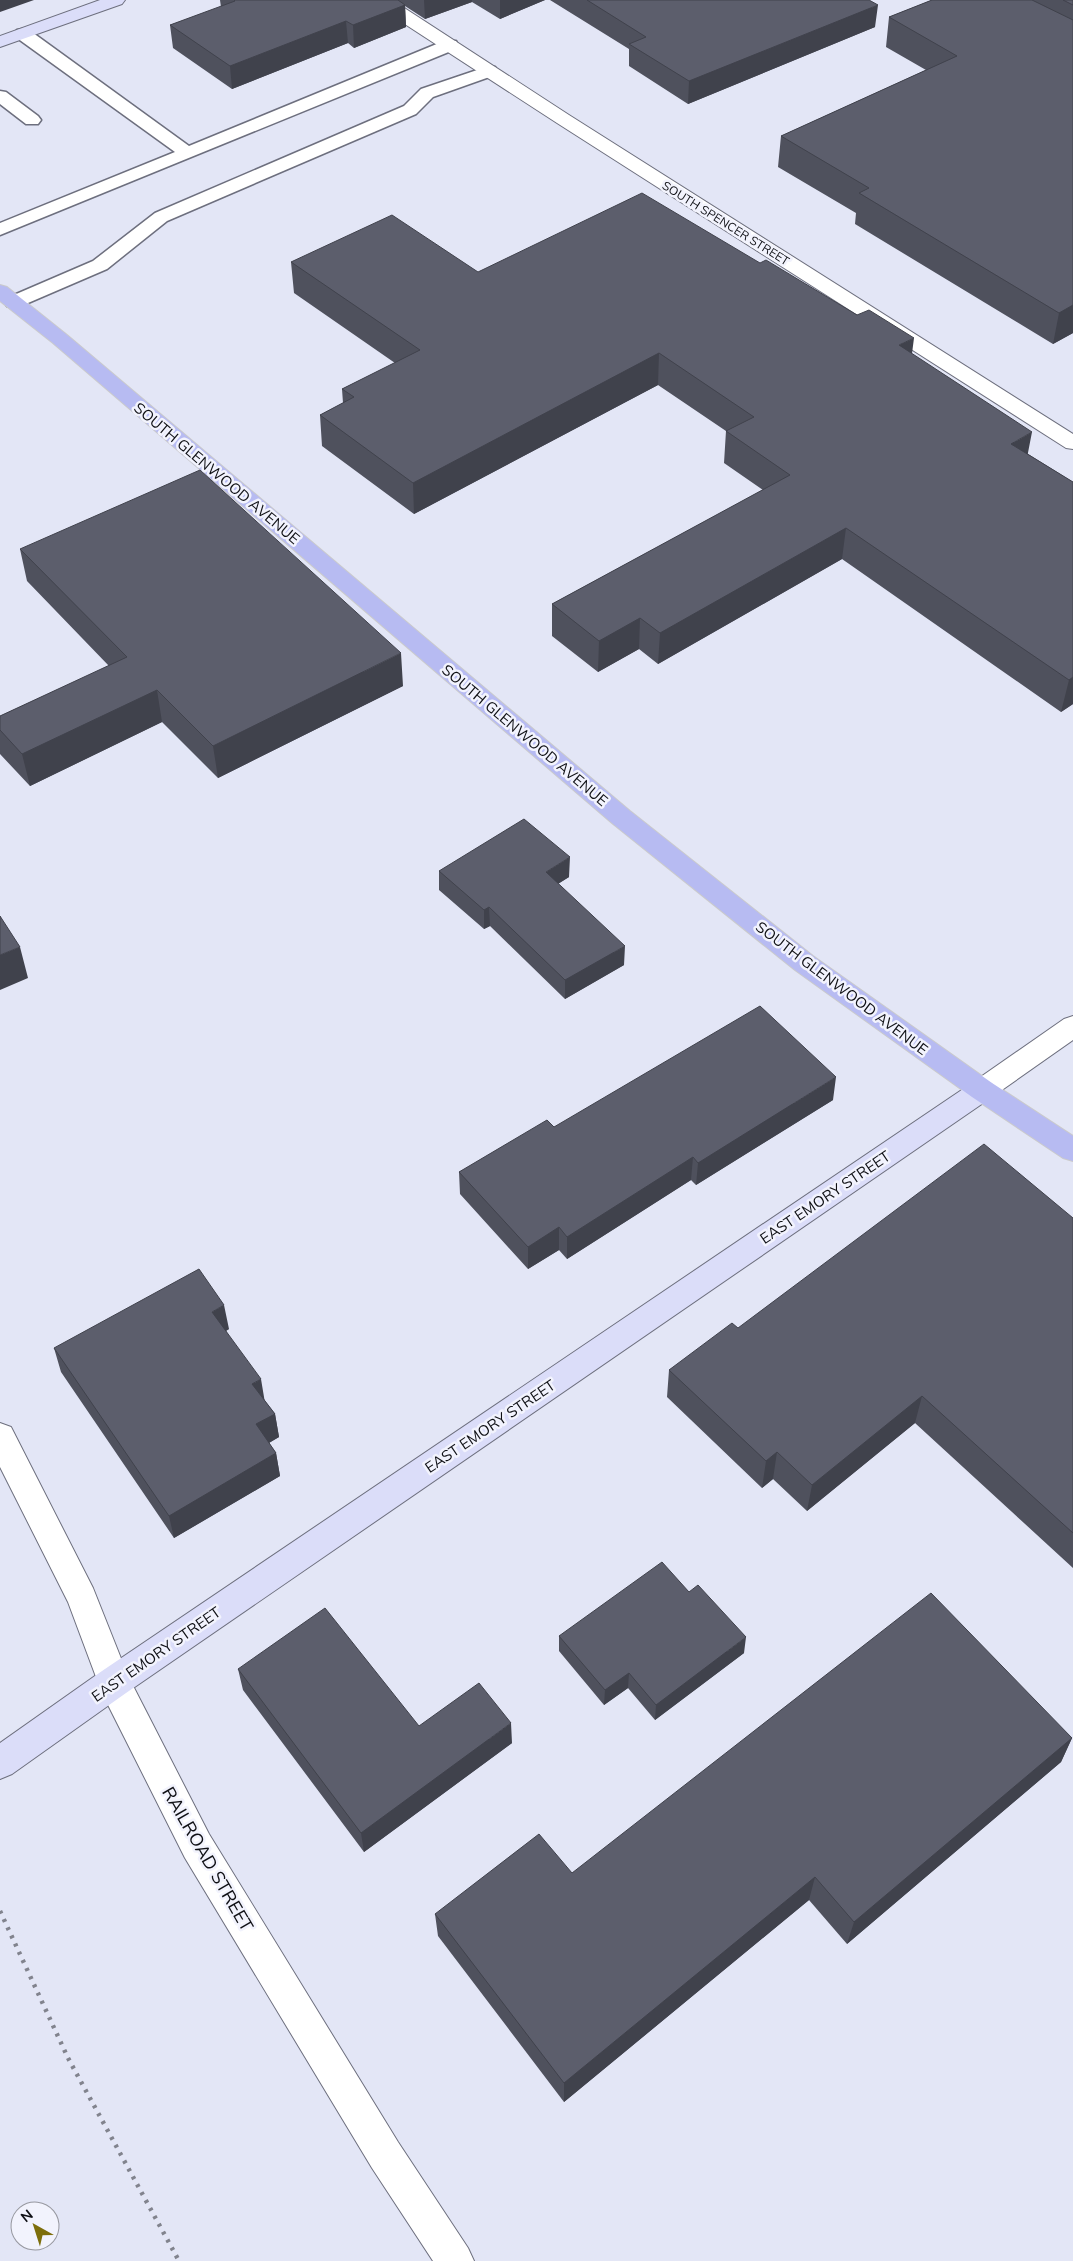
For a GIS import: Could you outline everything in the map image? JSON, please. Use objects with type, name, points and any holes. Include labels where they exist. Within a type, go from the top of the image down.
[{"type":"main road","name":"SOUTH GLENWOOD AVENUE","points":[[7,296],[621,817],[804,963],[982,1090],[1073,1150]]},
{"type":"street","points":[[0,42],[116,0]]},
{"type":"street","name":"SOUTH SPENCER STREET","points":[[380,0],[1073,443]]},
{"type":"street","points":[[982,1090],[1073,1026]]},
{"type":"street","name":"EAST EMORY STREET","points":[[0,1763],[114,1682],[982,1090]]},
{"type":"street","name":"RAILROAD STREET","points":[[0,1436],[82,1598],[114,1682],[197,1846],[385,2155],[455,2261]]},
{"type":"lane","points":[[23,34],[188,153]]},
{"type":"lane","points":[[0,230],[450,45]]},
{"type":"lane","points":[[7,296],[100,265],[161,217],[410,110],[427,93],[489,71]]},
{"type":"lane","points":[[0,96],[32,120]]},
{"type":"building","points":[[234,0],[398,0],[405,5],[353,25],[346,21],[230,66],[170,25]]},
{"type":"building","points":[[587,0],[869,0],[878,5],[689,81],[629,44],[646,37]]},
{"type":"building","points":[[932,0],[1032,0],[1073,20],[1073,305],[1059,313],[859,193],[869,188],[781,136],[957,56],[889,17]]},
{"type":"building","points":[[1063,0],[1073,0],[1073,5]]},
{"type":"building","points":[[642,193],[760,263],[766,260],[857,315],[869,310],[914,338],[899,345],[1032,432],[1011,444],[1073,482],[1073,677],[1069,680],[846,528],[660,633],[640,618],[599,641],[552,604],[790,475],[726,431],[754,417],[659,353],[413,483],[320,415],[354,397],[342,389],[420,350],[291,262],[392,215],[478,272]]},
{"type":"building","points":[[200,470],[401,653],[213,746],[157,690],[22,754],[0,730],[0,716],[127,657],[20,549]]},
{"type":"building","points":[[524,819],[570,857],[546,872],[625,946],[565,980],[489,907],[484,910],[439,871]]},
{"type":"building","points":[[0,916],[20,947],[0,955]]},
{"type":"building","points":[[760,1006],[836,1077],[698,1163],[693,1157],[567,1237],[559,1227],[528,1247],[459,1172],[547,1120],[554,1127]]},
{"type":"building","points":[[984,1144],[1073,1218],[1073,1533],[922,1396],[812,1485],[777,1452],[766,1461],[669,1370],[732,1323],[738,1328]]},
{"type":"building","points":[[199,1269],[224,1305],[212,1312],[261,1379],[252,1384],[275,1414],[256,1424],[276,1453],[169,1516],[54,1348]]},
{"type":"building","points":[[662,1562],[689,1592],[698,1585],[746,1637],[656,1705],[629,1673],[605,1690],[559,1636]]},
{"type":"building","points":[[931,1593],[1072,1738],[854,1922],[815,1877],[564,2083],[435,1914],[539,1834],[572,1873]]},
{"type":"building","points":[[325,1608],[419,1726],[479,1683],[511,1723],[361,1833],[238,1669]]},
{"type":"railway","points":[[0,1911],[68,2058],[179,2261]]}]
